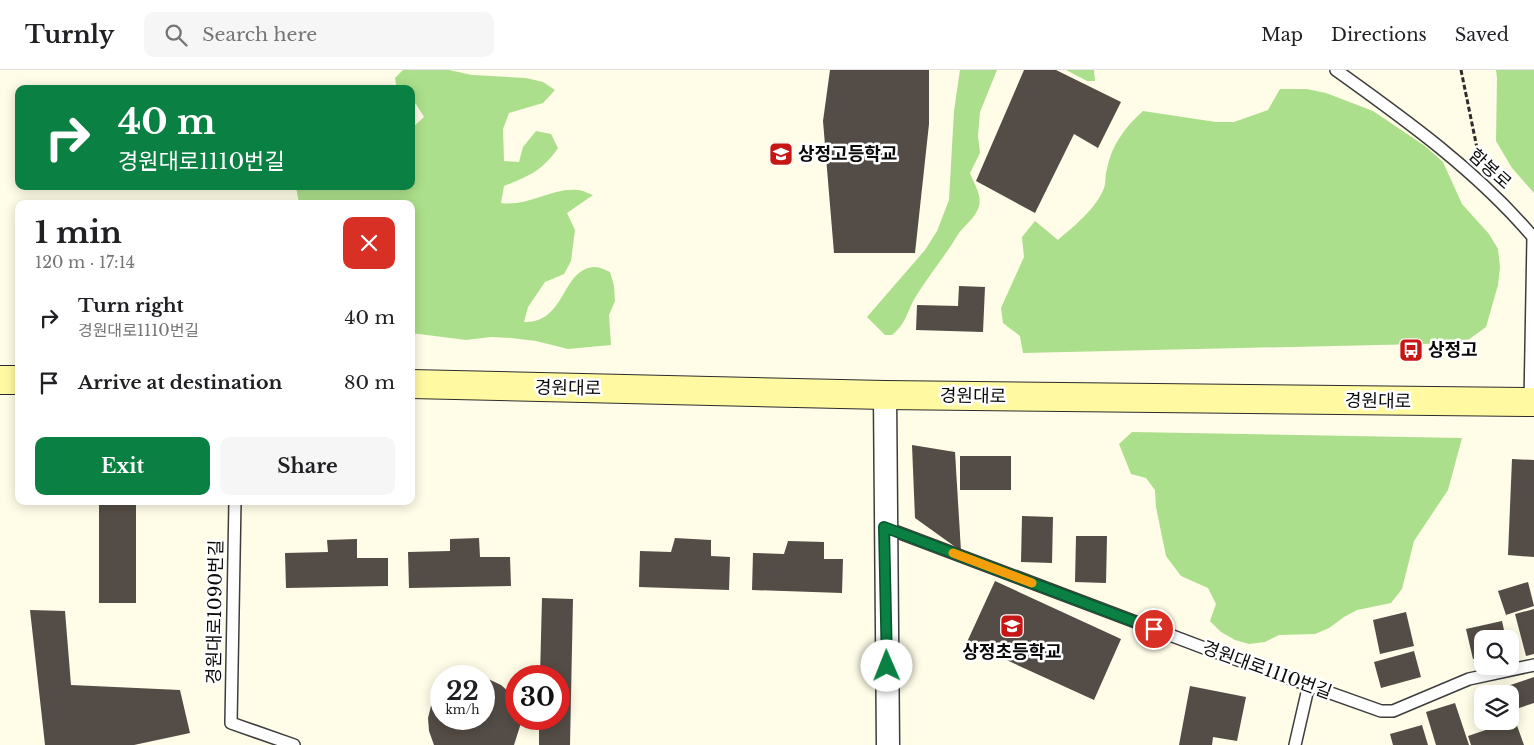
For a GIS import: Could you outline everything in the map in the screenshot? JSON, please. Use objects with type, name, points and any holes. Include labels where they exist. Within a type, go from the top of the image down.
[{"type":"main road","points":[[0,380],[15,380]]},
{"type":"main road","name":"경원대로","points":[[415,384],[885,395],[1532,402]]},
{"type":"street","points":[[885,395],[884,527],[888,745]]},
{"type":"lane","name":"함봉로","points":[[1336,70],[1410,123],[1439,149],[1467,170],[1510,211],[1533,237],[1532,402]]},
{"type":"lane","name":"경원대로1090번길","points":[[235,505],[231,723],[294,745]]},
{"type":"lane","name":"경원대로1110번길","points":[[884,527],[1207,649],[1381,711],[1393,712],[1469,679],[1534,665]]},
{"type":"lane","points":[[1296,745],[1309,684]]},
{"type":"path","points":[[1461,70],[1477,148],[1472,165],[1467,170]]},
{"type":"green space","points":[[403,70],[449,70],[472,75],[526,78],[543,82],[555,90],[543,103],[509,113],[503,129],[504,161],[519,162],[523,147],[536,131],[551,134],[558,148],[534,172],[504,186],[501,203],[521,202],[568,190],[580,190],[593,195],[567,213],[575,230],[571,261],[564,274],[545,282],[528,307],[524,322],[538,320],[548,314],[576,276],[584,270],[595,267],[610,272],[614,286],[615,301],[609,315],[611,345],[568,349],[536,341],[511,338],[491,337],[466,340],[415,334],[415,200],[298,200],[297,190],[415,190],[415,125],[424,117],[415,103],[415,85],[396,85],[395,78]]},
{"type":"green space","points":[[960,70],[997,70],[980,112],[978,136],[980,153],[970,173],[979,194],[979,206],[914,299],[901,325],[892,335],[885,335],[867,317],[925,250],[937,231],[949,200],[954,111]]},
{"type":"green space","points":[[1066,70],[1094,70],[1095,81],[1087,81]]},
{"type":"green space","points":[[1496,70],[1534,70],[1534,193],[1512,168],[1496,141]]},
{"type":"green space","points":[[1280,89],[1307,89],[1326,93],[1373,111],[1425,146],[1443,162],[1462,204],[1489,234],[1498,249],[1500,267],[1498,285],[1486,327],[1464,343],[1023,353],[1020,336],[1003,323],[1001,308],[1024,257],[1022,237],[1035,221],[1058,240],[1084,217],[1096,203],[1104,188],[1106,171],[1115,145],[1125,130],[1143,111],[1216,122],[1234,122],[1268,110]]},
{"type":"green space","points":[[1132,432],[1462,438],[1448,490],[1414,541],[1402,589],[1391,603],[1357,610],[1329,628],[1315,634],[1279,635],[1265,642],[1249,644],[1235,640],[1221,632],[1210,621],[1216,604],[1208,588],[1181,576],[1166,556],[1156,507],[1155,490],[1146,478],[1131,474],[1119,444]]},
{"type":"building","points":[[830,70],[929,70],[929,124],[915,253],[834,253],[823,121]]},
{"type":"building","points":[[1024,70],[1056,70],[1121,102],[1098,148],[1074,134],[1035,213],[976,181]]},
{"type":"building","points":[[959,286],[985,287],[983,332],[916,330],[917,305],[958,306]]},
{"type":"building","points":[[912,445],[955,452],[961,551],[915,518]]},
{"type":"building","points":[[960,456],[1011,456],[1011,490],[960,490]]},
{"type":"building","points":[[1512,459],[1534,460],[1534,557],[1508,555]]},
{"type":"building","points":[[99,505],[136,505],[136,603],[99,603]]},
{"type":"building","points":[[1022,516],[1053,517],[1052,563],[1021,562]]},
{"type":"building","points":[[1076,536],[1107,536],[1106,583],[1075,582]]},
{"type":"building","points":[[479,538],[480,557],[510,557],[511,586],[409,588],[408,552],[450,551],[450,539]]},
{"type":"building","points":[[675,538],[711,540],[711,556],[730,557],[729,590],[639,587],[640,551],[671,552]]},
{"type":"building","points":[[357,539],[357,558],[388,558],[388,586],[286,588],[285,553],[328,552],[327,540]]},
{"type":"building","points":[[788,541],[824,542],[824,559],[843,559],[842,593],[752,590],[753,553],[784,554]]},
{"type":"building","points":[[995,581],[1121,639],[1094,700],[967,642]]},
{"type":"building","points":[[1528,582],[1534,606],[1506,615],[1498,591]]},
{"type":"building","points":[[542,598],[573,599],[570,745],[539,745],[539,730],[570,730],[570,665],[540,665]]},
{"type":"building","points":[[1534,609],[1534,654],[1526,656],[1515,614]]},
{"type":"building","points":[[30,610],[65,611],[71,685],[180,690],[190,733],[134,745],[45,745]]},
{"type":"building","points":[[1406,612],[1414,646],[1380,654],[1373,620]]},
{"type":"building","points":[[1502,621],[1504,630],[1474,630],[1473,659],[1466,629]]},
{"type":"building","points":[[1414,651],[1421,677],[1381,688],[1374,662]]},
{"type":"building","points":[[1534,677],[1534,703],[1519,708],[1519,685],[1510,685]]},
{"type":"building","points":[[495,682],[505,689],[505,730],[519,730],[514,745],[434,745],[429,731],[428,718],[430,710],[430,730],[495,730]]},
{"type":"building","points":[[1190,686],[1246,697],[1237,741],[1213,737],[1212,745],[1179,745]]},
{"type":"building","points":[[1455,703],[1469,745],[1436,745],[1426,712]]},
{"type":"building","points":[[1422,725],[1428,745],[1393,745],[1390,734]]},
{"type":"building","points":[[1486,730],[1519,730],[1524,745],[1471,745],[1468,736]]},
{"type":"slow traffic","points":[[953,553],[1032,583]]},
{"type":"place","name":"상정고등학교","points":[[781,154]]},
{"type":"place","name":"상정고","points":[[1411,350]]},
{"type":"place","name":"상정초등학교","points":[[1012,626]]},
{"type":"route","points":[[887,666],[884,527],[1154,629]]}]
